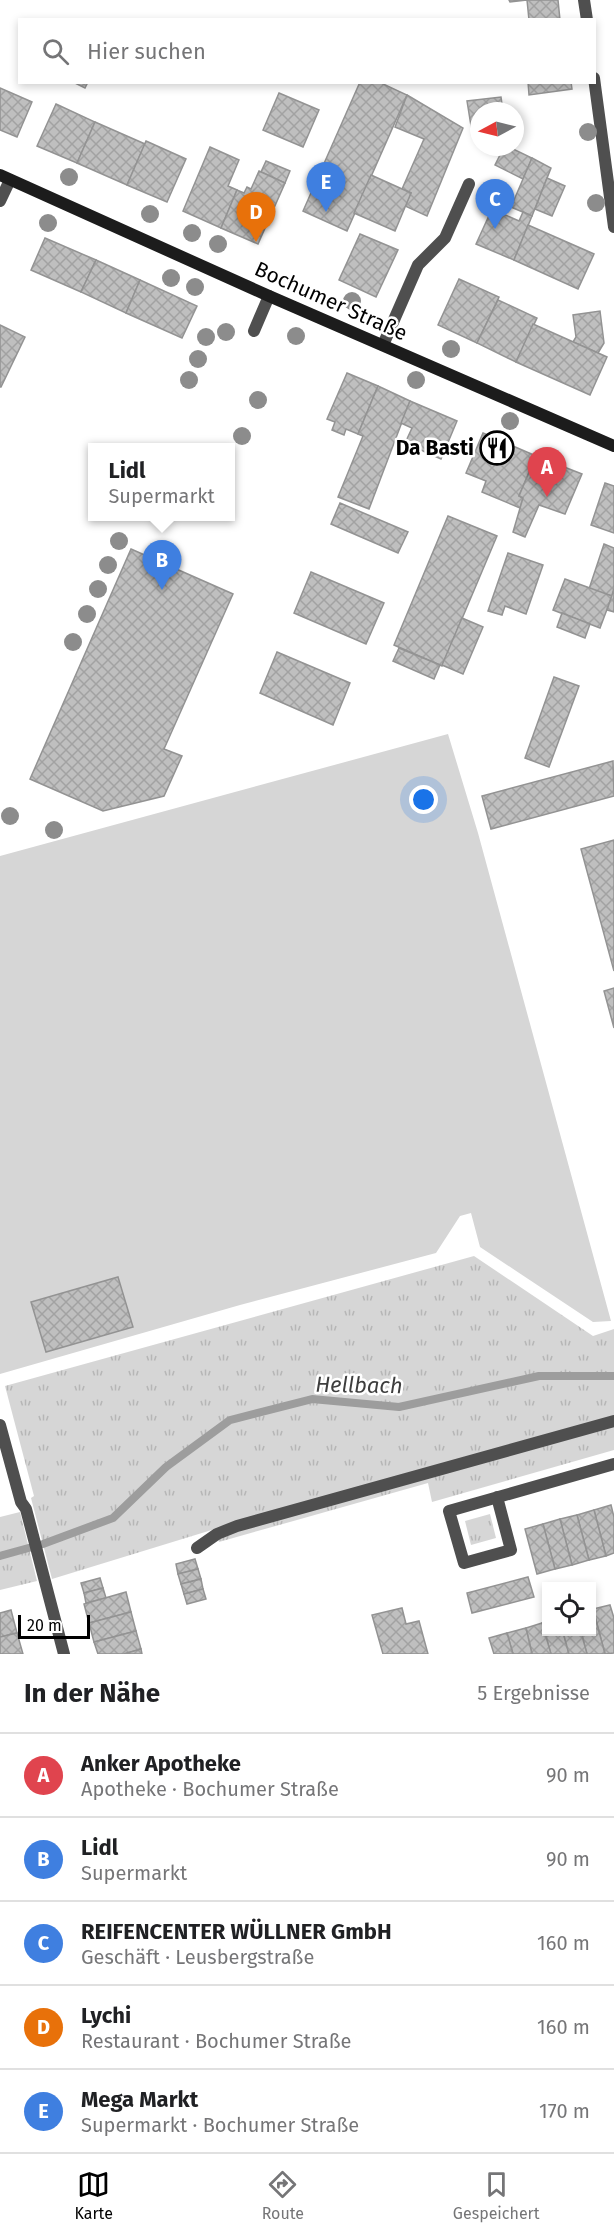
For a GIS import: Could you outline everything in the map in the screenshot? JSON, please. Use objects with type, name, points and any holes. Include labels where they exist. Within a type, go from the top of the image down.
[{"type":"main road","name":"Bochumer Straße","points":[[5,177],[268,296],[614,446]]},
{"type":"street","points":[[584,0],[587,18]]},
{"type":"street","points":[[595,84],[614,226]]},
{"type":"street","points":[[0,201],[5,177]]},
{"type":"street","points":[[383,345],[418,265],[445,238],[469,184]]},
{"type":"street","points":[[254,332],[268,296]]},
{"type":"street","points":[[197,1548],[217,1534],[237,1526],[614,1422]]},
{"type":"street","points":[[0,1425],[21,1502],[29,1519],[64,1654]]},
{"type":"street","points":[[497,1497],[512,1550],[464,1563],[449,1511],[497,1497],[614,1464]]},
{"type":"green space","points":[[448,734],[478,833],[611,1321],[593,1322],[480,1247],[471,1213],[460,1216],[436,1253],[240,1305],[0,1374],[0,856]]},
{"type":"green space","points":[[474,1256],[593,1336],[614,1329],[614,1450],[432,1502],[428,1483],[219,1542],[215,1529],[52,1579],[31,1498],[34,1496],[5,1386]]},
{"type":"green space","points":[[20,1512],[37,1581],[0,1590],[0,1517]]},
{"type":"green space","points":[[490,1514],[496,1538],[471,1545],[465,1521]]},
{"type":"building","points":[[527,0],[558,0],[560,18],[529,18]]},
{"type":"building","points":[[359,84],[383,84],[407,95],[347,231],[303,211]]},
{"type":"building","points":[[528,84],[571,84],[572,89],[529,95]]},
{"type":"building","points":[[0,88],[32,102],[17,137],[0,130]]},
{"type":"building","points":[[279,93],[319,110],[303,147],[263,130]]},
{"type":"building","points":[[407,95],[463,128],[427,216],[405,206],[411,193],[402,189],[424,139],[395,127]]},
{"type":"building","points":[[501,97],[502,102],[470,102],[470,120],[467,101]]},
{"type":"building","points":[[56,104],[95,122],[77,163],[37,146]]},
{"type":"building","points":[[95,122],[145,144],[127,185],[77,163]]},
{"type":"building","points":[[146,141],[186,159],[167,202],[127,185]]},
{"type":"building","points":[[210,147],[239,160],[228,186],[237,190],[221,228],[183,211]]},
{"type":"building","points":[[524,154],[532,158],[523,179],[495,165],[500,156],[524,156]]},
{"type":"building","points":[[532,158],[551,168],[532,216],[511,207]]},
{"type":"building","points":[[266,161],[290,171],[285,183],[261,172]]},
{"type":"building","points":[[259,171],[285,183],[258,244],[221,228],[237,190],[244,193],[247,187],[251,189]]},
{"type":"building","points":[[371,175],[411,193],[395,231],[354,213]]},
{"type":"building","points":[[547,178],[565,186],[552,216],[535,209]]},
{"type":"building","points":[[492,209],[519,221],[523,212],[532,216],[514,260],[476,244]]},
{"type":"building","points":[[528,225],[594,254],[578,289],[514,260]]},
{"type":"building","points":[[360,234],[398,250],[376,297],[339,280]]},
{"type":"building","points":[[45,238],[96,260],[81,292],[31,270]]},
{"type":"building","points":[[96,260],[140,280],[126,313],[81,292]]},
{"type":"building","points":[[459,279],[499,297],[477,343],[438,325]]},
{"type":"building","points":[[140,280],[197,306],[182,338],[126,313]]},
{"type":"building","points":[[498,300],[537,318],[516,362],[477,343]]},
{"type":"building","points":[[600,311],[604,343],[598,353],[573,342],[576,337],[573,315]]},
{"type":"building","points":[[533,324],[607,357],[590,395],[516,362]]},
{"type":"building","points":[[0,325],[25,337],[1,387],[0,387]]},
{"type":"building","points":[[347,373],[378,386],[358,434],[346,429],[344,435],[332,430],[335,422],[327,419]]},
{"type":"building","points":[[378,386],[410,401],[369,509],[338,497],[363,436],[358,434]]},
{"type":"building","points":[[410,401],[457,421],[441,459],[405,443],[412,428],[401,423]]},
{"type":"building","points":[[483,433],[536,456],[519,496],[523,498],[520,508],[482,492],[486,481],[466,473]]},
{"type":"building","points":[[536,456],[582,474],[565,514],[539,505],[525,537],[513,532],[523,498],[519,496]]},
{"type":"building","points":[[605,483],[614,486],[614,533],[591,525]]},
{"type":"building","points":[[340,503],[408,532],[398,553],[331,524]]},
{"type":"building","points":[[448,516],[497,536],[442,666],[394,645]]},
{"type":"building","points":[[604,544],[614,548],[612,596],[589,589]]},
{"type":"building","points":[[131,549],[233,594],[164,749],[182,756],[164,796],[103,811],[30,779]]},
{"type":"building","points":[[508,553],[543,565],[526,614],[505,606],[502,615],[488,611]]},
{"type":"building","points":[[311,572],[384,603],[366,644],[294,613]]},
{"type":"building","points":[[565,579],[612,596],[600,628],[553,610]]},
{"type":"building","points":[[614,589],[614,612],[607,610]]},
{"type":"building","points":[[562,613],[590,624],[585,638],[557,627]]},
{"type":"building","points":[[462,618],[483,627],[463,674],[442,665]]},
{"type":"building","points":[[399,648],[440,665],[434,679],[393,661]]},
{"type":"building","points":[[277,652],[350,683],[333,725],[260,693]]},
{"type":"building","points":[[554,677],[579,686],[549,767],[525,758]]},
{"type":"building","points":[[613,761],[614,796],[491,829],[482,796]]},
{"type":"building","points":[[614,840],[614,971],[581,849]]},
{"type":"building","points":[[614,988],[614,1028],[604,991]]},
{"type":"building","points":[[118,1277],[133,1327],[46,1352],[31,1302]]},
{"type":"building","points":[[611,1505],[614,1517],[614,1553],[606,1556],[594,1510]]},
{"type":"building","points":[[594,1510],[606,1556],[589,1560],[577,1515]]},
{"type":"building","points":[[577,1515],[589,1560],[572,1565],[560,1519]]},
{"type":"building","points":[[560,1519],[572,1565],[555,1569],[543,1524]]},
{"type":"building","points":[[543,1524],[555,1569],[537,1574],[525,1529]]},
{"type":"building","points":[[195,1559],[198,1569],[178,1574],[176,1564]]},
{"type":"building","points":[[198,1569],[201,1579],[181,1584],[178,1574]]},
{"type":"building","points":[[528,1577],[534,1597],[472,1613],[467,1593]]},
{"type":"building","points":[[100,1578],[103,1588],[84,1593],[81,1583]]},
{"type":"building","points":[[201,1579],[203,1589],[184,1594],[181,1584]]},
{"type":"building","points":[[103,1588],[106,1598],[86,1603],[84,1593]]},
{"type":"building","points":[[203,1589],[206,1599],[187,1604],[184,1594]]},
{"type":"building","points":[[126,1592],[131,1612],[89,1623],[84,1604]]},
{"type":"building","points":[[610,1605],[614,1618],[614,1653],[605,1654],[596,1620],[596,1608]]},
{"type":"building","points":[[402,1608],[406,1624],[419,1621],[428,1654],[383,1654],[372,1615]]},
{"type":"building","points":[[11,1610],[17,1633],[0,1637],[0,1613]]},
{"type":"building","points":[[131,1612],[136,1631],[94,1642],[89,1623]]},
{"type":"building","points":[[596,1620],[605,1654],[587,1654],[582,1636],[596,1636]]},
{"type":"building","points":[[542,1623],[542,1636],[546,1636],[551,1654],[532,1654],[526,1628]]},
{"type":"building","points":[[526,1628],[532,1654],[513,1654],[507,1633]]},
{"type":"building","points":[[136,1631],[141,1649],[124,1654],[98,1654],[94,1642]]},
{"type":"building","points":[[17,1633],[23,1654],[0,1654],[0,1637]]},
{"type":"building","points":[[507,1633],[513,1654],[494,1654],[489,1638]]},
{"type":"building","points":[[546,1636],[564,1636],[569,1654],[551,1654]]},
{"type":"building","points":[[564,1636],[582,1636],[587,1654],[569,1654]]},
{"type":"building","points":[[141,1649],[142,1654],[124,1654]]},
{"type":"waterway","name":"Hellbach","points":[[0,1556],[43,1544],[113,1518],[166,1467],[230,1420],[312,1399],[399,1407],[539,1376],[614,1376]]},
{"type":"place","name":"Mega Markt","points":[[326,212]]},
{"type":"place","name":"REIFENCENTER WÜLLNER GmbH","points":[[495,229]]},
{"type":"place","name":"Lychi","points":[[256,242]]},
{"type":"place","name":"Da Basti","points":[[497,448]]},
{"type":"place","name":"Anker Apotheke","points":[[547,497]]},
{"type":"place","name":"Lidl","points":[[162,590]]}]
